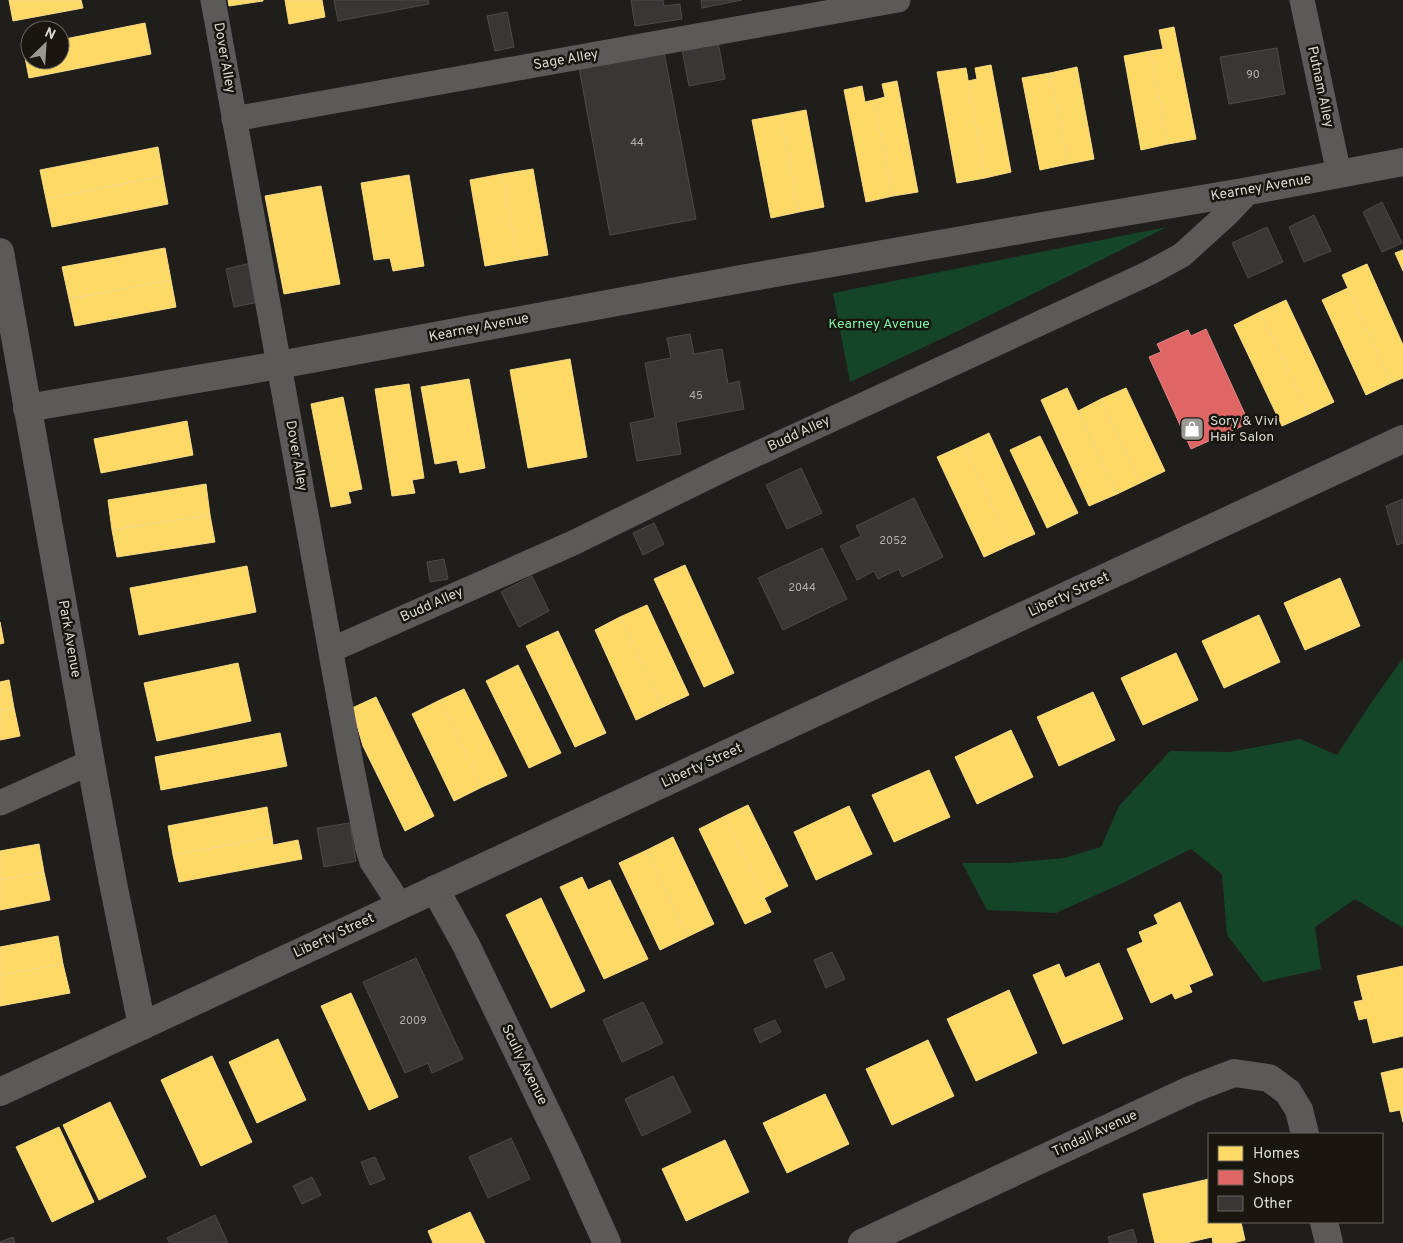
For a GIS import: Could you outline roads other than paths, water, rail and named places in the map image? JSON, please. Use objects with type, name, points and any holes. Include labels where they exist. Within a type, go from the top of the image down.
[{"type":"street","name":"Kearney Avenue","points":[[27,408],[279,365],[741,279],[1249,191],[1403,162]]},
{"type":"street","name":"Park Avenue","points":[[0,252],[113,883],[142,1026]]},
{"type":"street","name":"Liberty Street","points":[[0,1092],[1403,439]]},
{"type":"street","name":"Scully Avenue","points":[[435,889],[466,945],[566,1152],[607,1243]]},
{"type":"street","name":"Tindall Avenue","points":[[862,1243],[1190,1090],[1234,1074],[1269,1078],[1288,1092],[1299,1110],[1305,1133]]},
{"type":"street","points":[[1324,1223],[1329,1243]]},
{"type":"lane","name":"Dover Alley","points":[[213,0],[368,849],[372,862],[400,905]]},
{"type":"lane","name":"Sage Alley","points":[[234,119],[898,0]]},
{"type":"lane","name":"Putnam Alley","points":[[1302,0],[1339,174]]},
{"type":"lane","name":"Budd Alley","points":[[331,650],[573,543],[726,468],[1149,272],[1182,255],[1249,191]]},
{"type":"lane","points":[[0,803],[91,762]]},
{"type":"place","name":"Sory & Vivi Hair Salon","points":[[1192,429]]}]
